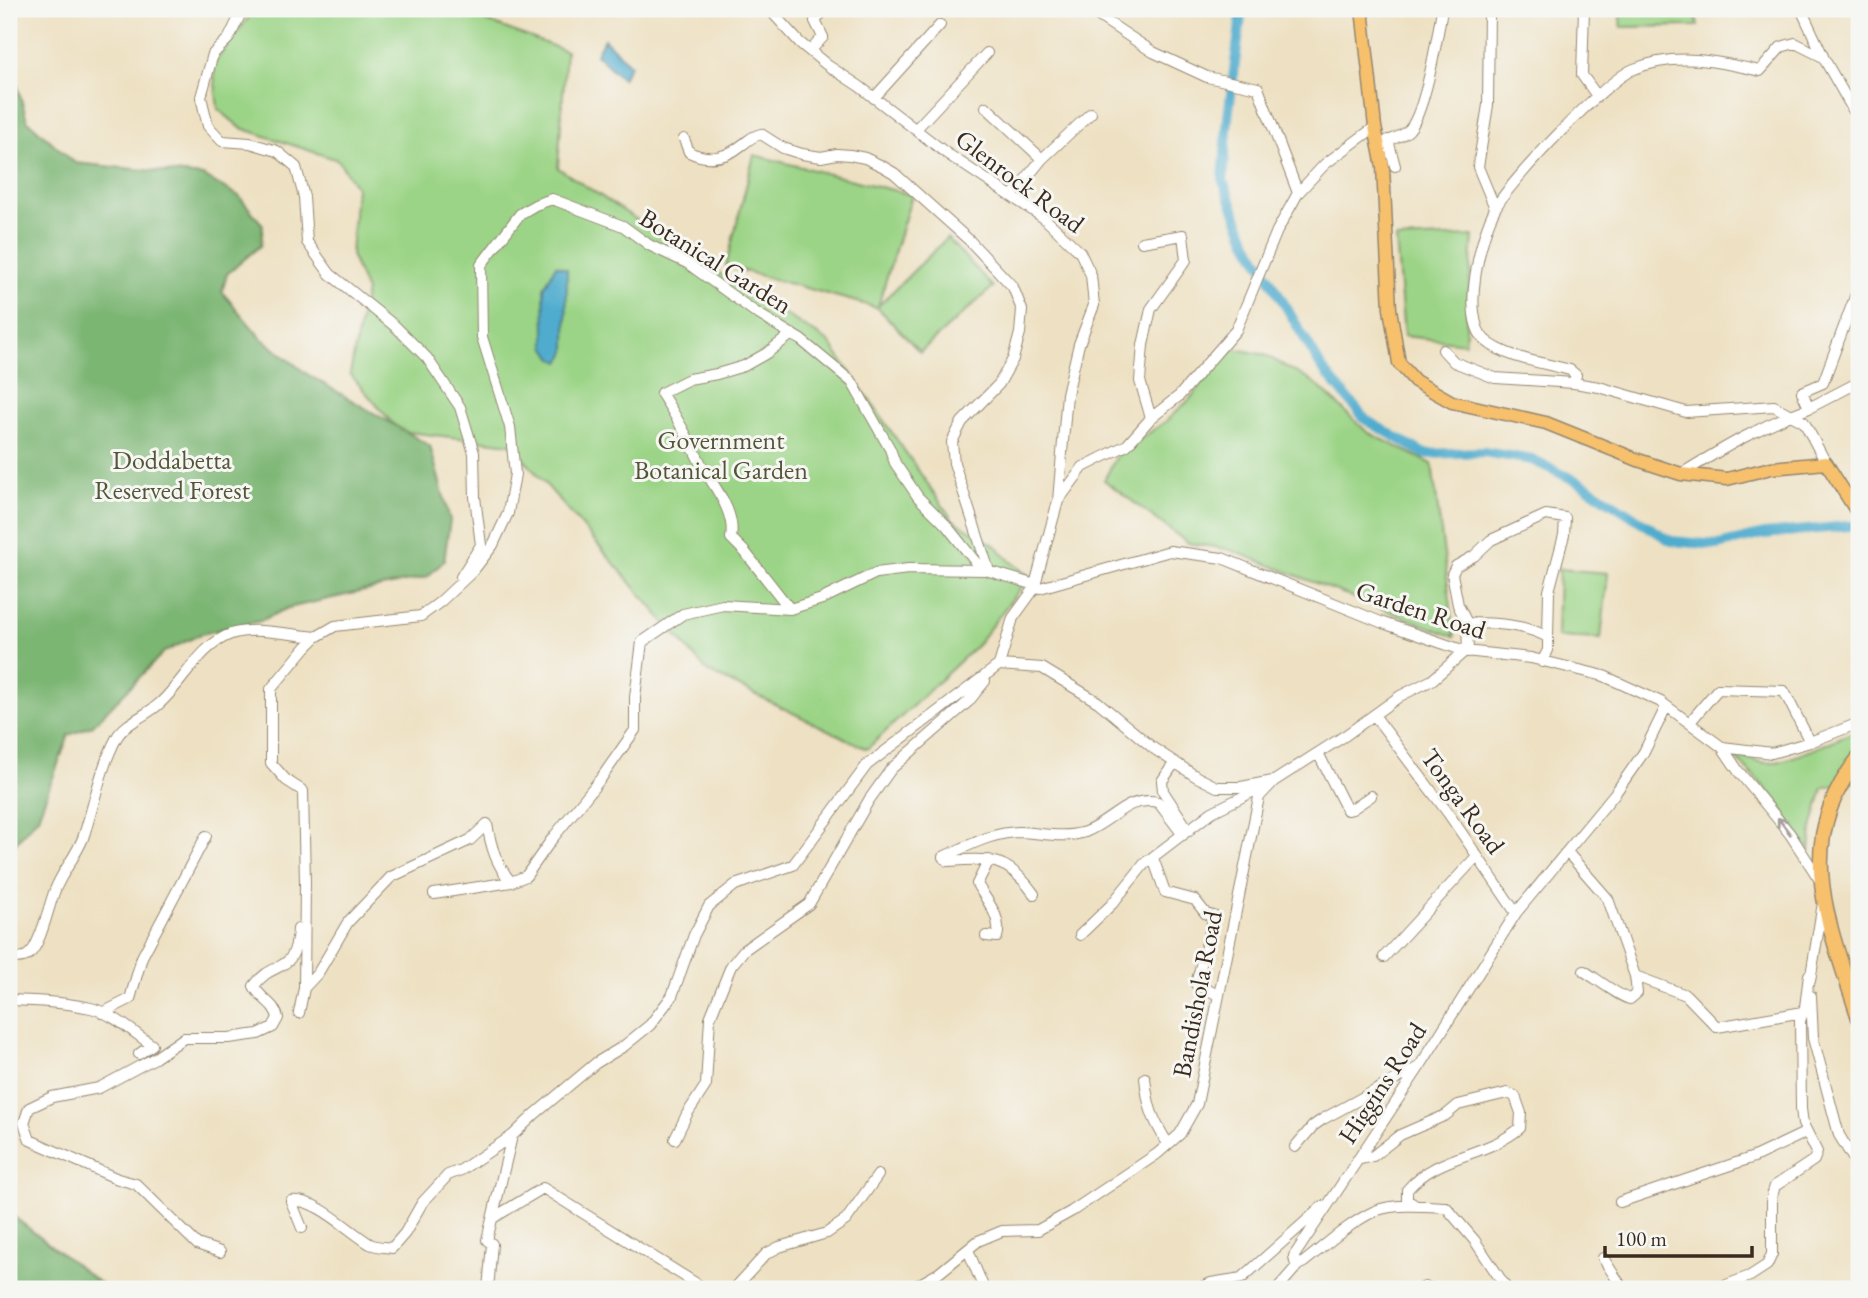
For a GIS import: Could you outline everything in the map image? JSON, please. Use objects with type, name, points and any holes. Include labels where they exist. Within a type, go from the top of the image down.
[{"type":"highway","points":[[1859,758],[1843,778],[1829,807],[1821,838],[1824,899],[1859,1018]]},
{"type":"main road","points":[[1362,9],[1375,127],[1383,142],[1392,322],[1399,363],[1415,381],[1452,402],[1546,423],[1681,474],[1727,480],[1771,468],[1826,463],[1859,515]]},
{"type":"street","points":[[243,9],[229,38],[213,54],[201,97],[208,126],[222,141],[250,143],[276,151],[296,167],[304,197],[307,242],[330,274],[396,327],[427,358],[460,407],[474,453],[475,497],[481,545],[453,589],[421,616],[335,626],[316,637],[271,689],[271,763],[286,780],[303,791],[304,988],[299,1013]]},
{"type":"street","name":"Glenrock Road","points":[[769,9],[810,51],[946,153],[1044,218],[1080,252],[1091,275],[1094,305],[1079,344],[1067,394],[1058,501]]},
{"type":"street","points":[[810,51],[823,37],[815,21],[825,9]]},
{"type":"street","points":[[1088,9],[1153,52],[1207,77],[1258,88],[1298,193]]},
{"type":"street","points":[[1395,166],[1383,142],[1407,132],[1416,120],[1424,98],[1442,9]]},
{"type":"street","points":[[1489,9],[1488,105],[1478,167],[1496,208]]},
{"type":"street","points":[[1584,9],[1582,75],[1597,96]]},
{"type":"street","points":[[1801,9],[1859,120]]},
{"type":"street","points":[[874,98],[940,25]]},
{"type":"street","points":[[1571,382],[1576,374],[1570,370],[1515,356],[1484,339],[1475,317],[1473,291],[1480,251],[1496,208],[1532,162],[1597,96],[1633,69],[1674,59],[1709,60],[1759,71],[1781,47],[1795,43],[1824,57]]},
{"type":"street","points":[[916,129],[987,53]]},
{"type":"street","points":[[986,107],[1042,159]]},
{"type":"street","points":[[1012,196],[1042,159],[1091,113]]},
{"type":"street","points":[[675,1139],[706,1085],[710,1018],[731,966],[744,950],[809,904],[869,800],[891,769],[968,702],[999,665],[1013,618],[1036,586],[1058,501],[1083,467],[1127,445],[1151,418],[1179,396],[1236,330],[1277,231],[1298,193],[1325,164],[1375,127]]},
{"type":"street","points":[[684,139],[689,152],[700,157],[726,156],[752,136],[761,134],[783,148],[802,154],[821,158],[837,154],[865,158],[894,173],[970,241],[1013,287],[1022,310],[1020,333],[1013,359],[999,384],[962,422],[952,442],[954,463],[989,570]]},
{"type":"street","name":"Botanical Garden","points":[[453,589],[493,545],[508,513],[514,474],[510,427],[482,337],[481,265],[520,214],[552,199],[623,226],[649,245],[687,263],[755,312],[792,334],[852,382],[890,449],[895,463],[918,497],[946,525],[978,565],[1036,586]]},
{"type":"street","points":[[1142,242],[1183,236],[1186,260],[1152,309],[1143,345],[1140,381],[1151,418]]},
{"type":"street","points":[[1809,408],[1802,392],[1823,383],[1859,286]]},
{"type":"street","points":[[1850,307],[1859,295]]},
{"type":"street","name":"Botanical Garden","points":[[792,334],[744,366],[689,379],[661,393],[686,431],[716,486],[733,529],[732,538],[790,609],[822,599],[876,573],[908,569],[989,570]]},
{"type":"street","points":[[1443,350],[1454,362],[1495,378],[1571,382],[1599,387],[1686,412],[1774,406],[1804,422],[1826,463]]},
{"type":"street","points":[[1681,474],[1775,420],[1809,408],[1859,382]]},
{"type":"street","points":[[1466,651],[1467,623],[1458,605],[1452,574],[1456,566],[1474,556],[1491,540],[1546,515],[1565,518],[1564,535],[1549,591],[1548,650],[1542,662]]},
{"type":"street","name":"Garden Road","points":[[1036,586],[1170,551],[1222,558],[1383,623],[1466,651],[1531,658],[1604,676],[1666,707],[1722,747]]},
{"type":"street","points":[[433,894],[511,882],[526,876],[635,730],[635,698],[642,642],[683,614],[723,605],[790,609]]},
{"type":"street","points":[[1467,623],[1522,627],[1548,637]]},
{"type":"street","points":[[9,957],[18,958],[30,954],[36,944],[55,888],[83,839],[102,771],[119,734],[157,706],[202,655],[232,633],[261,631],[316,637]]},
{"type":"street","name":"Bandishola Road","points":[[911,1289],[939,1273],[978,1241],[1002,1231],[1038,1230],[1072,1211],[1181,1134],[1197,1104],[1259,797],[1274,781],[1400,696],[1432,680],[1466,651]]},
{"type":"street","points":[[302,1228],[291,1201],[301,1200],[373,1245],[392,1248],[405,1233],[422,1203],[448,1175],[461,1170],[512,1136],[596,1063],[624,1046],[650,1025],[673,996],[694,935],[709,906],[735,885],[793,865],[867,765],[999,665],[1042,668],[1098,702],[1153,748],[1197,778],[1217,788],[1274,781]]},
{"type":"street","points":[[1690,722],[1718,689],[1784,691],[1810,742]]},
{"type":"street","name":"Higgins Road","points":[[1298,1265],[1294,1256],[1420,1066],[1516,913],[1616,792],[1644,752],[1666,707]]},
{"type":"street","name":"Tonga Road","points":[[1374,715],[1448,813],[1516,913]]},
{"type":"street","points":[[1722,747],[1772,753],[1859,723]]},
{"type":"street","points":[[1722,747],[1790,834],[1822,883]]},
{"type":"street","points":[[1318,753],[1347,810],[1371,796]]},
{"type":"street","points":[[1175,762],[1162,781],[1163,790],[1186,833]]},
{"type":"street","points":[[1080,935],[1112,904],[1145,863],[1212,812],[1274,781]]},
{"type":"street","points":[[1034,894],[1018,873],[995,861],[948,861],[943,857],[993,835],[1019,832],[1069,836],[1087,831],[1144,799],[1158,802],[1186,833]]},
{"type":"street","points":[[304,988],[318,973],[348,922],[391,877],[470,840],[487,824],[491,848],[499,868],[511,882]]},
{"type":"street","points":[[102,1013],[130,999],[142,957],[206,836]]},
{"type":"street","points":[[1568,853],[1608,899],[1635,976],[1637,993],[1627,999],[1584,971]]},
{"type":"street","points":[[1384,957],[1477,856]]},
{"type":"street","points":[[1153,858],[1165,892],[1195,900],[1206,914],[1214,916],[1196,984],[1218,995]]},
{"type":"street","points":[[986,936],[997,937],[999,928],[995,914],[977,884],[989,860]]},
{"type":"street","points":[[220,1252],[197,1244],[136,1184],[118,1179],[30,1140],[24,1123],[29,1108],[52,1097],[99,1088],[155,1058],[184,1038],[229,1038],[258,1034],[273,1027],[278,1018],[276,1009],[254,986],[258,980],[285,964],[297,950],[299,898],[305,883]]},
{"type":"street","points":[[1716,1289],[1750,1276],[1767,1265],[1772,1254],[1772,1196],[1775,1186],[1814,1160],[1817,1152],[1803,1124],[1801,1109],[1800,1021],[1824,899]]},
{"type":"street","points":[[1810,975],[1813,1038],[1839,1135],[1859,1168]]},
{"type":"street","points":[[1635,976],[1686,995],[1717,1027],[1803,1012]]},
{"type":"street","points":[[9,1000],[93,1008],[152,1045],[139,1054]]},
{"type":"street","points":[[1295,1147],[1313,1126],[1323,1119],[1420,1066]]},
{"type":"street","points":[[1145,1078],[1147,1102],[1152,1118],[1168,1144]]},
{"type":"street","points":[[1357,1160],[1373,1156],[1400,1135],[1446,1115],[1458,1105],[1507,1093],[1515,1096],[1521,1113],[1520,1128],[1507,1140],[1440,1164],[1419,1176],[1407,1190],[1407,1200],[1416,1206]]},
{"type":"street","points":[[1620,1202],[1754,1157],[1808,1132]]},
{"type":"street","points":[[488,1289],[492,1244],[487,1240],[512,1136]]},
{"type":"street","points":[[734,1289],[766,1254],[779,1247],[827,1233],[846,1220],[878,1175]]},
{"type":"street","points":[[493,1218],[543,1188],[705,1289]]},
{"type":"street","points":[[1198,1289],[1211,1283],[1242,1278],[1332,1198]]},
{"type":"street","points":[[1277,1289],[1298,1265],[1350,1226],[1377,1210],[1416,1206],[1446,1207],[1475,1241],[1507,1289]]},
{"type":"street","points":[[968,1250],[984,1289]]},
{"type":"street","points":[[1603,1258],[1623,1289]]},
{"type":"street","points":[[1420,1289],[1433,1289]]},
{"type":"green space","name":"Government Botanical Garden","points":[[255,9],[431,9],[473,16],[566,51],[558,168],[829,342],[952,519],[996,546],[1030,576],[975,647],[867,749],[707,671],[511,444],[399,431],[350,374],[366,291],[351,255],[356,187],[338,160],[241,128],[218,109],[213,65]]},
{"type":"green space","points":[[1619,9],[1695,9],[1698,26],[1621,27]]},
{"type":"green space","name":"Doddabetta Reserved Forest","points":[[9,71],[15,77],[27,120],[75,163],[203,176],[239,196],[263,225],[261,245],[227,274],[222,292],[261,338],[307,374],[430,446],[450,520],[444,561],[427,577],[288,608],[260,621],[201,634],[164,652],[92,726],[69,735],[38,817],[9,850]]},
{"type":"green space","points":[[754,155],[912,195],[878,306],[947,238],[993,287],[920,352],[878,308],[726,266]]},
{"type":"green space","points":[[1473,236],[1465,343],[1404,336],[1396,239]]},
{"type":"green space","points":[[1232,348],[1265,355],[1315,383],[1367,432],[1432,464],[1455,637],[1228,549],[1188,543],[1104,480],[1118,454],[1165,422],[1189,400]]},
{"type":"green space","points":[[1559,569],[1608,573],[1601,639],[1557,637]]},
{"type":"green space","points":[[1859,730],[1859,780],[1823,788],[1812,828],[1810,851],[1774,797],[1730,752],[1757,761],[1776,762],[1800,755]]},
{"type":"green space","points":[[9,1213],[107,1289],[9,1289]]},
{"type":"water","points":[[604,39],[630,65],[622,79],[596,54]]},
{"type":"water","points":[[556,265],[567,269],[566,352],[560,362],[552,357],[545,346],[544,288]]},
{"type":"waterway","points":[[1242,9],[1223,181],[1246,239],[1322,368],[1366,420],[1425,454],[1484,452],[1532,460],[1581,483],[1671,541],[1718,545],[1764,534],[1859,525]]}]
